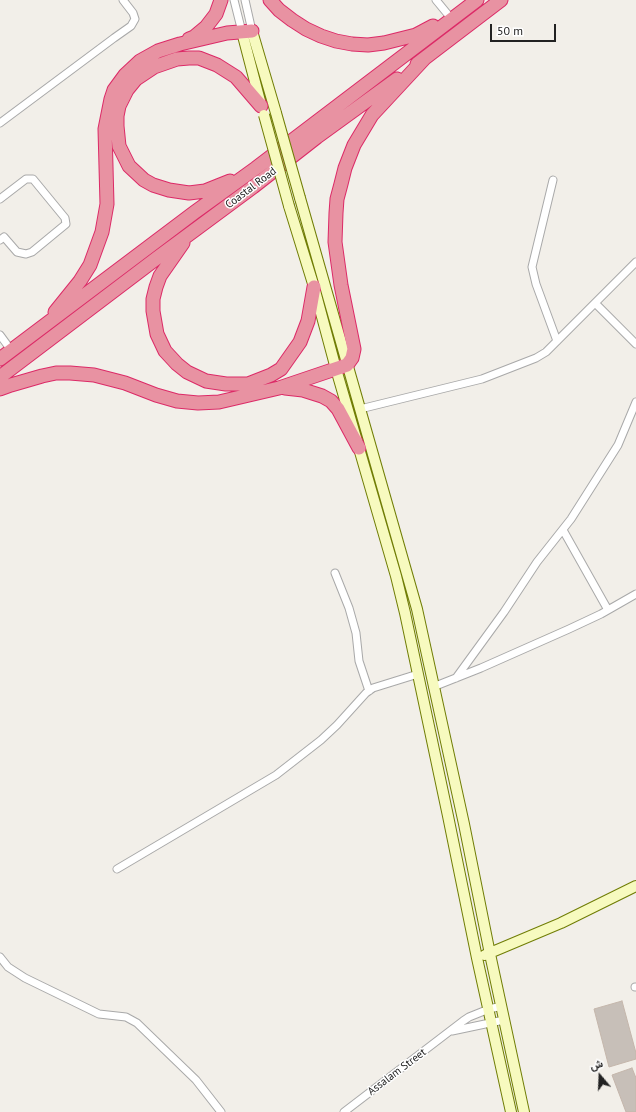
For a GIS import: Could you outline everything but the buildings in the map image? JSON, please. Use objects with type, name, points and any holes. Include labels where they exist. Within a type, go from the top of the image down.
[{"type":"highway","points":[[180,44],[194,37],[206,26],[216,14],[221,0]]},
{"type":"highway","points":[[270,0],[306,29],[336,41],[352,44],[368,45],[400,40],[416,35],[454,16]]},
{"type":"highway","name":"Coastal Road","points":[[0,358],[256,168],[477,0]]},
{"type":"highway","name":"Coastal Road","points":[[0,377],[501,0]]},
{"type":"highway","points":[[41,328],[80,281],[90,265],[102,232],[106,204],[105,129],[108,108],[114,90],[125,74],[140,61],[158,51],[180,44],[227,33],[247,31]]},
{"type":"highway","points":[[256,168],[227,183],[205,191],[189,193],[153,186],[136,173],[129,166],[124,157],[119,146],[117,136],[117,116],[119,106],[127,90],[136,79],[154,67],[177,59],[189,58],[199,58],[217,65],[236,77],[263,111]]},
{"type":"highway","points":[[0,390],[11,384],[42,376],[56,373],[70,373],[94,375],[124,383],[177,401],[198,403],[219,402],[279,388],[341,367],[352,358],[354,350],[341,285],[335,242],[337,200],[345,168],[354,145],[372,115],[424,59]]},
{"type":"highway","points":[[187,236],[160,276],[153,299],[153,311],[157,334],[165,351],[176,364],[187,372],[206,381],[226,384],[248,384],[262,380],[281,369],[300,342],[308,321],[314,287]]},
{"type":"highway","points":[[279,388],[303,390],[322,396],[331,401],[338,409],[359,448]]},
{"type":"main road","points":[[247,31],[263,111],[289,206],[341,367],[360,409],[417,609],[524,1112]]},
{"type":"main road","points":[[247,31],[276,113],[300,198],[359,448],[396,576],[511,1112]]},
{"type":"main road","points":[[477,958],[490,954],[561,923],[636,886]]},
{"type":"street","points":[[0,123],[131,26],[135,19],[133,13],[123,0]]},
{"type":"street","points":[[234,0],[247,31]]},
{"type":"street","points":[[245,0],[247,31]]},
{"type":"street","points":[[436,0],[454,16]]},
{"type":"street","points":[[0,199],[26,179],[33,179],[65,218],[66,224],[32,252],[26,254],[17,252],[1,236]]},
{"type":"street","points":[[553,180],[532,267],[536,284],[557,341]]},
{"type":"street","points":[[360,409],[488,376],[536,358],[546,352],[596,304],[636,262]]},
{"type":"street","points":[[596,304],[636,344]]},
{"type":"street","points":[[0,335],[11,350]]},
{"type":"street","points":[[456,678],[504,612],[537,562],[571,519],[618,444],[636,402]]},
{"type":"street","points":[[563,530],[608,610]]},
{"type":"street","points":[[335,573],[349,608],[356,633],[360,660],[369,691]]},
{"type":"street","points":[[433,687],[562,632],[608,610],[636,594]]},
{"type":"street","points":[[117,869],[276,775],[321,740],[369,691],[393,681],[418,674]]},
{"type":"street","points":[[0,957],[8,967],[25,978],[83,1007],[99,1014],[126,1017],[137,1023],[196,1080],[221,1112]]},
{"type":"street","name":"Assalam Street","points":[[344,1112],[469,1017],[489,1009],[502,1006]]},
{"type":"street","points":[[450,1031],[504,1020]]}]
